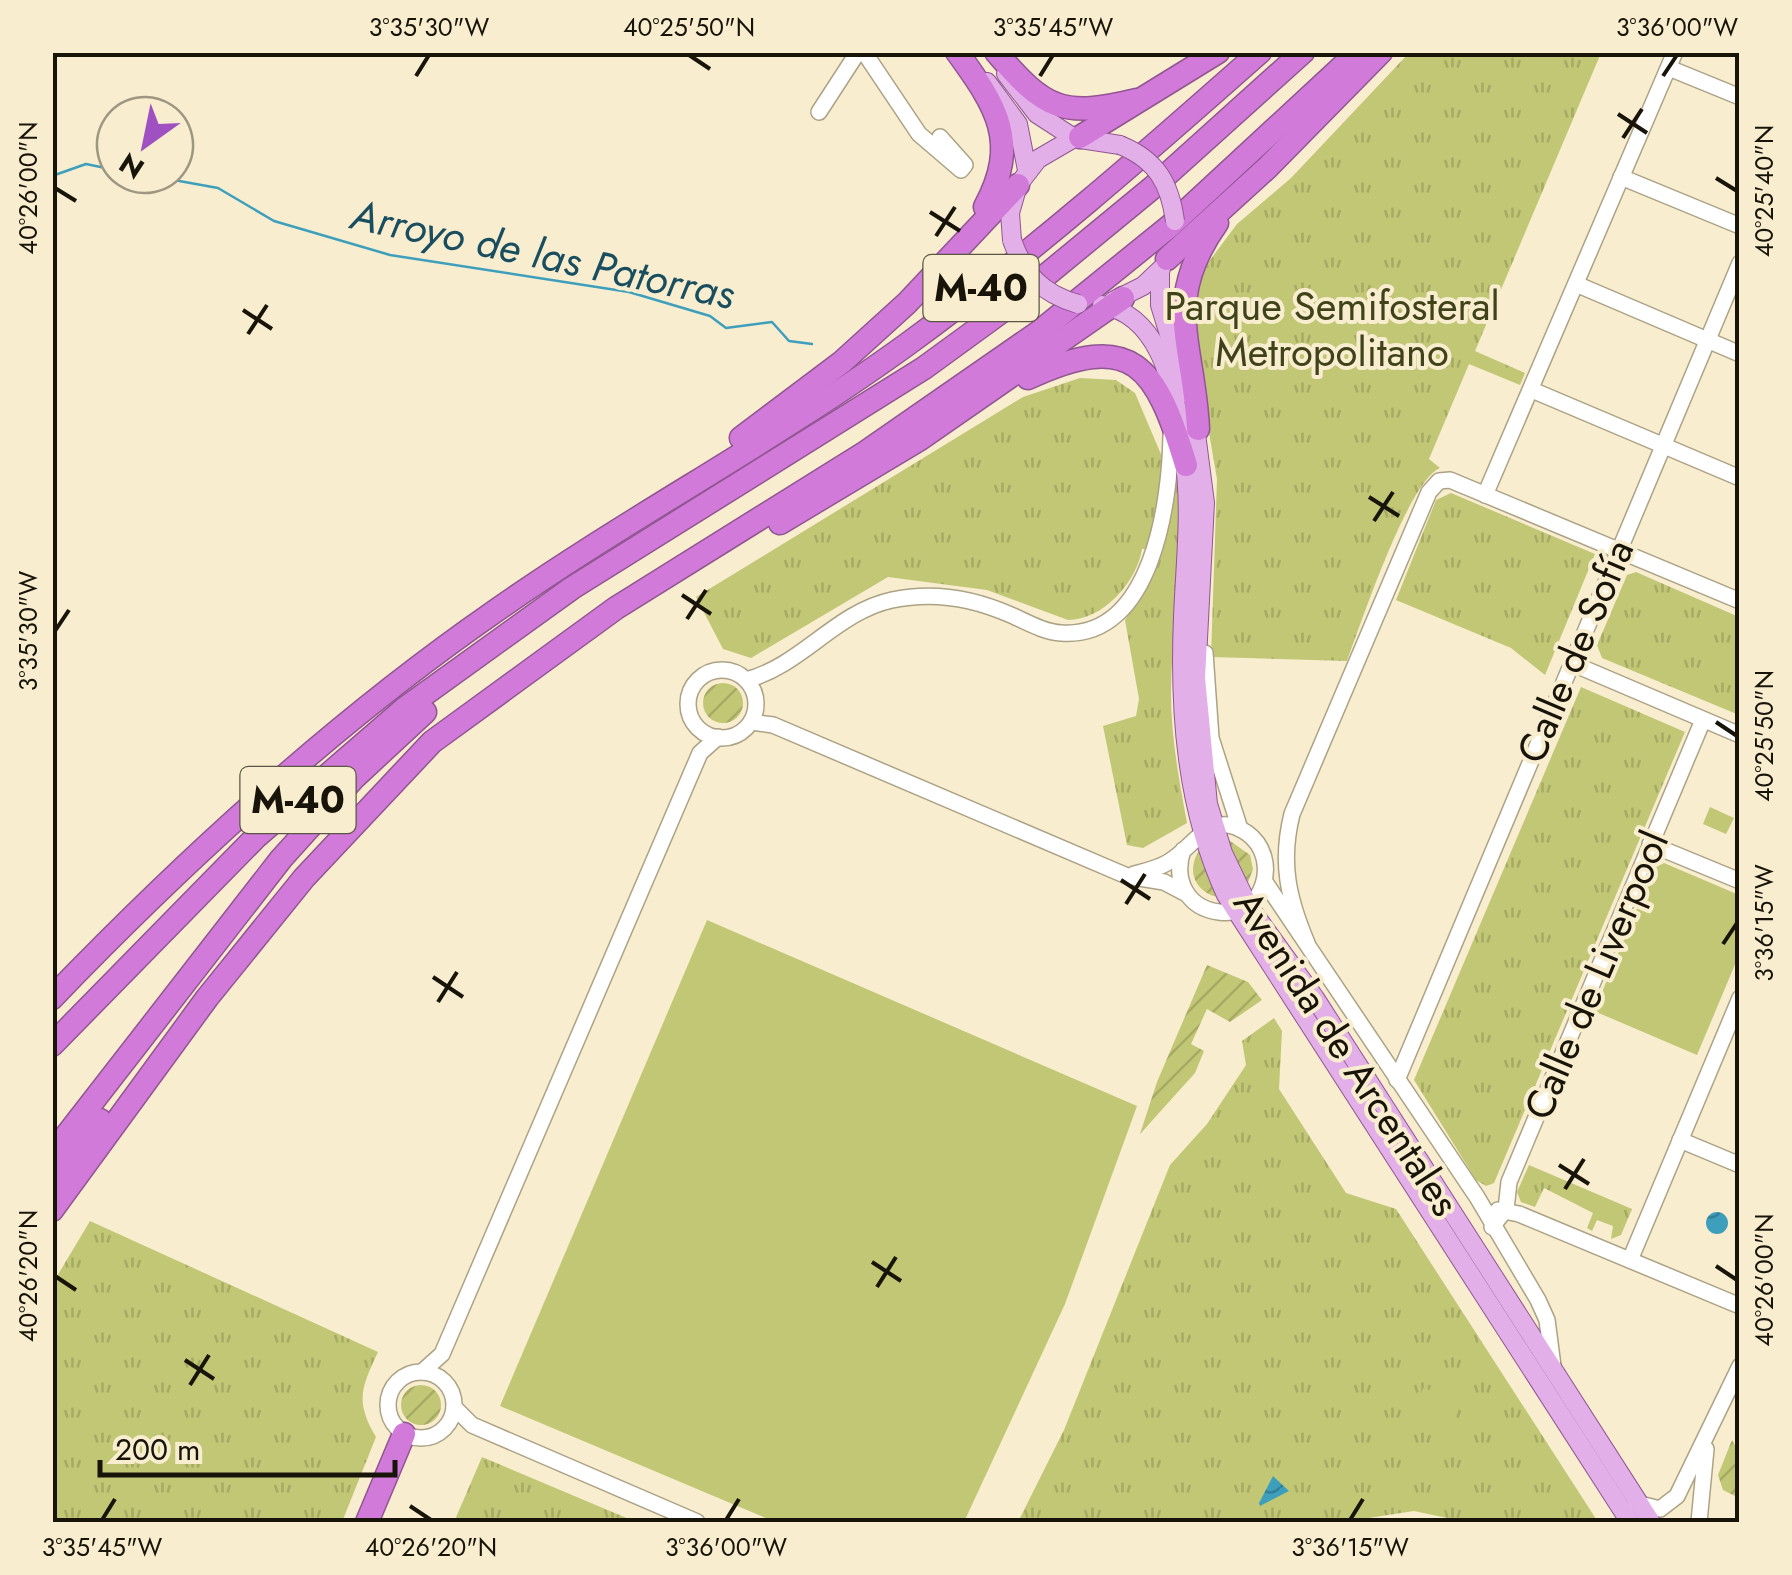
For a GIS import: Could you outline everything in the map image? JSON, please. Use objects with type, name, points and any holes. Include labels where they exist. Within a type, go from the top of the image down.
[{"type":"highway","points":[[957,52],[989,98],[1004,152],[1000,178],[972,232]]},
{"type":"highway","points":[[993,52],[1033,94],[1057,108],[1086,111],[1137,100]]},
{"type":"highway","points":[[1077,137],[1218,52]]},
{"type":"highway","name":"M-40","points":[[52,1012],[151,902],[310,755],[390,691],[494,612],[892,355],[1042,243],[1260,52]]},
{"type":"highway","name":"M-40","points":[[52,1045],[256,837],[404,709],[572,588],[924,368],[1055,271],[1304,52]]},
{"type":"highway","points":[[1308,99],[1348,52]]},
{"type":"highway","points":[[52,1210],[207,998],[315,866],[432,742],[616,608],[866,452],[1038,332],[1170,226],[1358,52]]},
{"type":"highway","points":[[1164,265],[1381,52]]},
{"type":"highway","points":[[1198,429],[1184,295],[1201,246],[1267,168]]},
{"type":"highway","points":[[679,492],[717,455],[842,362],[907,303],[1022,177]]},
{"type":"highway","points":[[616,608],[756,538],[971,406],[1109,307]]},
{"type":"highway","points":[[971,406],[1060,364],[1109,355],[1143,372],[1172,418],[1186,465]]},
{"type":"highway","points":[[52,1151],[281,860],[412,721],[577,599],[829,428]]},
{"type":"highway","points":[[52,998],[151,902]]},
{"type":"highway","points":[[52,1180],[174,1028],[207,998]]},
{"type":"highway","points":[[367,1522],[404,1434]]},
{"type":"main road","points":[[965,52],[1018,124],[1022,177],[1010,213],[1012,240],[1030,276],[1057,298],[1109,307],[1164,265],[1174,222],[1172,197],[1158,171],[1138,152],[1077,137],[1037,114],[993,52]]},
{"type":"main road","points":[[1022,177],[1077,137]]},
{"type":"main road","name":"Avenida de Arcentales","points":[[1164,265],[1160,305],[1198,429],[1204,534],[1196,678],[1208,828]]},
{"type":"main road","name":"Avenida de Arcentales","points":[[1109,307],[1154,343],[1174,398],[1186,465],[1182,701],[1191,785],[1238,910],[1630,1522]]},
{"type":"main road","name":"Avenida de Arcentales","points":[[1238,910],[1315,998],[1651,1522]]},
{"type":"street","points":[[819,112],[861,52],[919,134],[961,170],[965,165],[940,137]]},
{"type":"street","points":[[1486,495],[1672,60],[1740,98]]},
{"type":"street","points":[[1622,177],[1740,226]]},
{"type":"street","name":"Calle de Sofía","points":[[1397,1080],[1410,1040],[1740,263]]},
{"type":"street","points":[[1576,284],[1740,354]]},
{"type":"street","points":[[1532,390],[1740,478]]},
{"type":"street","points":[[702,749],[688,708],[699,679],[717,670],[746,680],[781,663],[847,617],[891,600],[952,596],[1060,634],[1080,632],[1114,616],[1128,602],[1146,570],[1164,521],[1172,418]]},
{"type":"street","points":[[1554,1375],[1542,1306],[1483,1208],[1307,943],[1291,903],[1283,859],[1292,814],[1428,492],[1439,481],[1450,480],[1740,601]]},
{"type":"street","name":"Avenida de Arcentales","points":[[1204,534],[1209,587],[1206,700],[1220,771],[1240,829],[1263,851],[1265,882],[1307,943]]},
{"type":"street","points":[[1570,664],[1740,735]]},
{"type":"street","points":[[746,680],[754,714],[773,726],[1127,876],[1164,882],[1186,893],[1206,910],[1238,910],[1265,882]]},
{"type":"street","points":[[448,1426],[454,1407],[453,1396],[441,1378],[442,1354],[702,749],[718,738],[737,735],[754,714]]},
{"type":"street","name":"Calle de Liverpool","points":[[1492,1227],[1506,1209],[1508,1182],[1703,720]]},
{"type":"street","points":[[697,726],[718,738]]},
{"type":"street","points":[[1127,876],[1170,861],[1208,828],[1240,829]]},
{"type":"street","points":[[1650,844],[1740,882]]},
{"type":"street","points":[[1183,850],[1179,872],[1186,893]]},
{"type":"street","points":[[1630,1260],[1735,1021],[1740,998]]},
{"type":"street","points":[[1367,1035],[1390,1052],[1403,1049],[1410,1040]]},
{"type":"street","points":[[1680,1140],[1740,1165]]},
{"type":"street","points":[[1483,1208],[1506,1209],[1740,1306]]},
{"type":"street","points":[[442,1354],[422,1372],[402,1378],[389,1395],[390,1417],[404,1434],[422,1438],[448,1426],[472,1425]]},
{"type":"street","points":[[1636,1504],[1660,1509],[1673,1502],[1740,1366]]},
{"type":"street","points":[[422,1372],[441,1378]]},
{"type":"street","points":[[454,1407],[472,1425],[696,1522]]},
{"type":"street","points":[[1699,1522],[1710,1431]]},
{"type":"green space","name":"Parque Semifosteral Metropolitano","points":[[1409,53],[1601,53],[1475,351],[1525,373],[1520,385],[1469,364],[1429,459],[1440,468],[1427,479],[1400,525],[1347,661],[1211,657],[1217,479],[1194,346],[1198,276],[1237,224],[1291,178]]},
{"type":"green space","points":[[1080,378],[1116,380],[1135,393],[1163,459],[1163,487],[1148,549],[1142,549],[1126,586],[1105,606],[1094,614],[1068,620],[987,590],[888,577],[751,658],[723,649],[696,597],[1023,397]]},
{"type":"green space","points":[[1173,477],[1178,477],[1180,531],[1171,709],[1187,823],[1143,848],[1127,845],[1103,726],[1136,716],[1139,699],[1125,620],[1146,586],[1160,552]]},
{"type":"green space","points":[[1451,493],[1595,554],[1545,675],[1511,648],[1396,600],[1436,500]]},
{"type":"green space","points":[[1636,572],[1739,617],[1739,715],[1602,658],[1597,645],[1627,575]]},
{"type":"green space","points":[[723,683],[737,689],[743,703],[737,717],[723,723],[709,717],[703,703],[709,689]]},
{"type":"green space","points":[[1581,687],[1685,732],[1494,1183],[1486,1186],[1476,1180],[1414,1080]]},
{"type":"green space","points":[[1710,807],[1734,818],[1726,834],[1703,824]]},
{"type":"green space","points":[[1226,838],[1250,855],[1253,869],[1247,885]]},
{"type":"green space","points":[[1200,849],[1222,898],[1205,892],[1195,880],[1193,865]]},
{"type":"green space","points":[[1664,863],[1739,895],[1739,955],[1697,1055],[1594,1011],[1654,868]]},
{"type":"green space","points":[[707,920],[1137,1106],[1065,1304],[964,1522],[775,1522],[500,1406]]},
{"type":"green space","points":[[1207,965],[1248,982],[1262,1000],[1230,1022],[1207,1009],[1191,1044],[1204,1051],[1195,1073],[1140,1134],[1157,1082]]},
{"type":"green space","points":[[1274,1018],[1282,1031],[1279,1089],[1346,1193],[1396,1209],[1598,1522],[1466,1522],[1414,1511],[1343,1522],[1018,1522],[1064,1430],[1170,1165],[1207,1124],[1246,1065],[1242,1041]]},
{"type":"green space","points":[[1529,1165],[1632,1209],[1621,1235],[1611,1239],[1613,1226],[1597,1220],[1592,1231],[1587,1228],[1593,1213],[1544,1188],[1535,1207],[1521,1202],[1517,1192]]},
{"type":"green space","points":[[90,1221],[378,1352],[363,1395],[365,1414],[376,1437],[342,1522],[53,1522],[53,1283]]},
{"type":"green space","points":[[421,1385],[435,1391],[441,1405],[435,1419],[421,1425],[407,1419],[401,1405],[407,1391]]},
{"type":"green space","points":[[1423,1388],[1459,1399],[1454,1424],[1414,1414]]},
{"type":"green space","points":[[1732,1440],[1739,1452],[1739,1498],[1723,1490],[1718,1475]]},
{"type":"green space","points":[[482,1457],[636,1522],[454,1522]]},
{"type":"water","points":[[1717,1212],[1725,1215],[1725,1231],[1717,1234],[1709,1231],[1706,1223],[1709,1215]]},
{"type":"water","points":[[1273,1476],[1289,1491],[1260,1506],[1259,1503]]},
{"type":"waterway","name":"Arroyo de las Patorras","points":[[52,176],[86,164],[95,166]]},
{"type":"waterway","name":"Arroyo de las Patorras","points":[[195,184],[218,188],[274,221],[390,255],[629,292],[710,316],[726,328],[772,322],[789,341],[812,344]]}]
